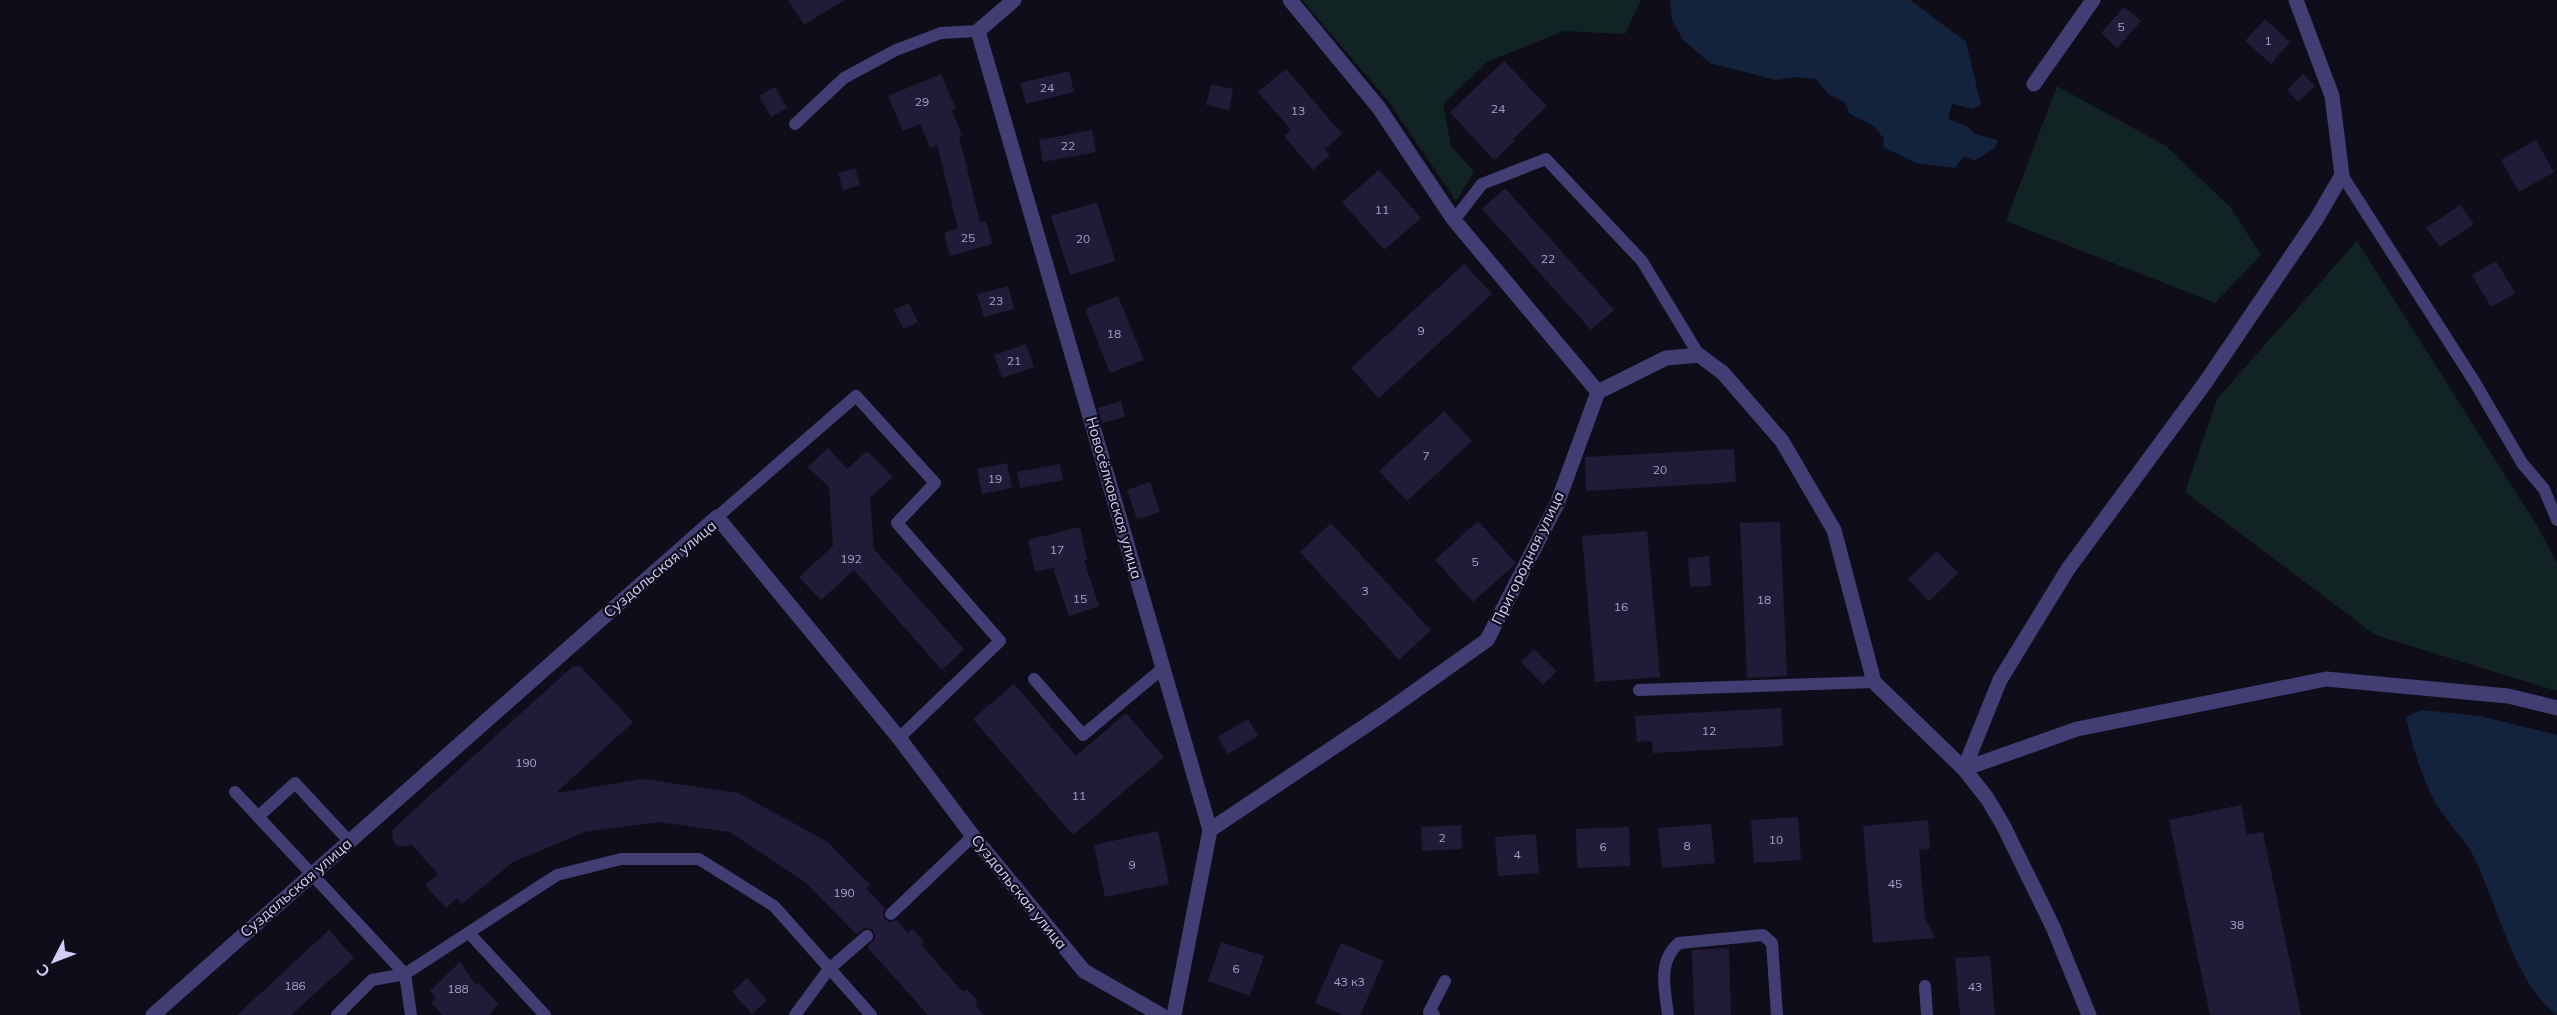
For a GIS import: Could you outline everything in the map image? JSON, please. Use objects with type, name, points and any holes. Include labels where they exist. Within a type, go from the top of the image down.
[{"type":"street","points":[[978,31],[1014,0]]},
{"type":"street","points":[[1290,0],[1379,108],[1454,220],[1598,392],[1666,358],[1699,356],[1723,373],[1782,441],[1834,530],[1874,682],[1964,769],[1988,798],[2053,927],[2089,1015]]},
{"type":"street","points":[[2034,84],[2093,0]]},
{"type":"street","points":[[1964,769],[2000,680],[2068,569],[2205,383],[2317,218],[2342,175],[2332,96],[2296,0]]},
{"type":"street","name":"Новосёлковская улица","points":[[978,31],[1210,830],[1174,1015]]},
{"type":"street","name":"Пригородная улица","points":[[1210,830],[1383,714],[1487,640],[1557,504],[1598,392]]},
{"type":"street","name":"Суздальская улица","points":[[153,1015],[717,517],[899,738],[973,836],[1084,971],[1161,1015]]},
{"type":"street","points":[[1964,769],[2077,729],[2326,679],[2508,696],[2557,708]]},
{"type":"lane","points":[[795,124],[844,78],[896,50],[941,33],[978,31]]},
{"type":"lane","points":[[1454,220],[1482,184],[1546,159],[1642,261],[1699,356]]},
{"type":"lane","points":[[2342,175],[2474,381],[2522,463],[2544,489],[2557,520]]},
{"type":"lane","points":[[717,517],[856,396],[935,483],[897,523],[1000,641],[899,738]]},
{"type":"lane","points":[[1034,679],[1083,735],[1162,668]]},
{"type":"lane","points":[[1639,690],[1874,682]]},
{"type":"lane","points":[[259,816],[295,783],[349,841]]},
{"type":"lane","points":[[235,792],[405,974],[411,1015]]},
{"type":"lane","points":[[891,914],[973,836]]},
{"type":"lane","points":[[337,1015],[372,980],[405,974],[557,875],[621,859],[699,859],[774,906],[870,1015]]},
{"type":"lane","points":[[469,933],[545,1015]]},
{"type":"lane","points":[[1668,1015],[1663,971],[1672,949],[1679,942],[1763,935],[1772,943],[1778,1015]]},
{"type":"lane","points":[[795,1015],[829,969],[867,936]]},
{"type":"lane","points":[[1434,1015],[1429,1012],[1445,981]]},
{"type":"lane","points":[[1925,986],[1927,1015]]},
{"type":"shaded area","points":[[1302,0],[1641,0],[1625,34],[1564,31],[1487,62],[1443,104],[1451,146],[1474,172],[1456,201],[1389,102]]},
{"type":"shaded area","points":[[2057,86],[2166,146],[2231,208],[2261,255],[2215,303],[2006,221]]},
{"type":"shaded area","points":[[2357,241],[2539,529],[2557,563],[2557,691],[2375,635],[2185,492],[2217,399]]},
{"type":"water","points":[[1670,0],[1910,0],[1966,42],[1981,105],[1973,109],[1952,104],[1948,119],[1969,127],[1974,134],[1998,140],[1995,148],[1974,161],[1964,156],[1955,168],[1916,163],[1883,147],[1884,139],[1875,127],[1850,114],[1844,102],[1828,94],[1816,79],[1795,77],[1776,80],[1710,63],[1683,40],[1672,20]]},
{"type":"water","points":[[2421,710],[2480,716],[2557,735],[2557,1015],[2530,985],[2509,943],[2475,859],[2438,807],[2428,787],[2406,717]]},
{"type":"building","points":[[788,0],[844,0],[804,25]]},
{"type":"building","points":[[2124,7],[2141,21],[2117,48],[2101,33]]},
{"type":"building","points":[[2265,19],[2290,42],[2271,64],[2245,41]]},
{"type":"building","points":[[1504,61],[1547,106],[1494,160],[1450,112]]},
{"type":"building","points":[[1286,69],[1342,134],[1325,149],[1330,155],[1313,170],[1284,136],[1291,130],[1258,92]]},
{"type":"building","points":[[1069,71],[1074,92],[1026,104],[1020,83]]},
{"type":"building","points":[[941,74],[956,109],[952,111],[962,135],[959,136],[980,222],[986,221],[992,244],[950,256],[944,233],[958,228],[937,145],[930,148],[920,124],[903,131],[888,96]]},
{"type":"building","points":[[2303,74],[2315,86],[2298,102],[2287,90]]},
{"type":"building","points":[[1211,84],[1233,89],[1229,110],[1206,105]]},
{"type":"building","points":[[775,87],[787,108],[771,117],[759,96]]},
{"type":"building","points":[[1092,130],[1096,152],[1043,162],[1039,140]]},
{"type":"building","points":[[2536,140],[2554,172],[2519,192],[2501,160]]},
{"type":"building","points":[[855,168],[860,185],[843,190],[838,173]]},
{"type":"building","points":[[1379,170],[1421,218],[1384,250],[1342,202]]},
{"type":"building","points":[[1505,188],[1614,310],[1591,330],[1482,209]]},
{"type":"building","points":[[1097,202],[1115,261],[1070,275],[1051,216]]},
{"type":"building","points":[[2460,205],[2474,224],[2440,247],[2426,228]]},
{"type":"building","points":[[2496,261],[2515,293],[2491,307],[2472,275]]},
{"type":"building","points":[[1464,264],[1492,294],[1379,398],[1351,368]]},
{"type":"building","points":[[1008,286],[1014,309],[984,317],[977,294]]},
{"type":"building","points":[[1118,296],[1144,360],[1110,373],[1085,309]]},
{"type":"building","points":[[909,303],[918,322],[904,329],[894,310]]},
{"type":"building","points":[[1026,344],[1034,367],[1002,378],[994,355]]},
{"type":"building","points":[[1121,401],[1125,417],[1102,423],[1098,408]]},
{"type":"building","points":[[1444,411],[1472,441],[1407,501],[1379,471]]},
{"type":"building","points":[[828,448],[847,469],[867,451],[893,477],[870,498],[874,549],[964,649],[942,670],[854,570],[821,600],[799,577],[833,546],[829,487],[808,467]]},
{"type":"building","points":[[1734,449],[1736,482],[1586,491],[1585,457]]},
{"type":"building","points":[[1007,463],[1012,488],[982,494],[977,469]]},
{"type":"building","points":[[1060,464],[1063,480],[1020,488],[1017,472]]},
{"type":"building","points":[[1150,482],[1160,512],[1137,519],[1127,490]]},
{"type":"building","points":[[1478,521],[1516,563],[1473,602],[1435,560]]},
{"type":"building","points":[[1780,522],[1787,676],[1747,678],[1740,523]]},
{"type":"building","points":[[1331,523],[1431,630],[1399,660],[1300,552]]},
{"type":"building","points":[[1080,527],[1087,560],[1084,560],[1099,606],[1069,616],[1053,568],[1035,572],[1028,540]]},
{"type":"building","points":[[1647,531],[1660,677],[1595,682],[1582,536]]},
{"type":"building","points":[[1937,551],[1958,573],[1929,601],[1908,579]]},
{"type":"building","points":[[1709,556],[1711,586],[1690,587],[1688,558]]},
{"type":"building","points":[[1534,649],[1557,671],[1543,685],[1521,662]]},
{"type":"building","points":[[573,666],[580,666],[633,722],[556,793],[644,779],[738,793],[828,842],[870,885],[866,888],[885,908],[883,912],[885,919],[889,922],[897,920],[908,933],[913,929],[924,942],[921,945],[963,992],[967,989],[978,1002],[975,1005],[984,1015],[928,1015],[867,947],[875,938],[873,930],[865,928],[856,934],[806,883],[730,832],[659,822],[585,832],[513,862],[462,904],[457,898],[446,908],[425,885],[438,874],[411,844],[403,847],[396,845],[392,830]]},
{"type":"building","points":[[1014,684],[1076,756],[1126,713],[1164,757],[1073,835],[973,719]]},
{"type":"building","points":[[1781,708],[1783,746],[1653,753],[1652,741],[1637,742],[1635,716]]},
{"type":"building","points":[[1248,719],[1258,736],[1228,754],[1218,737]]},
{"type":"building","points":[[2241,805],[2247,835],[2263,832],[2301,1015],[2210,1015],[2169,820]]},
{"type":"building","points":[[1798,817],[1801,860],[1754,863],[1751,820]]},
{"type":"building","points":[[1928,820],[1930,849],[1919,850],[1925,918],[1935,938],[1873,943],[1863,826]]},
{"type":"building","points":[[1711,824],[1715,863],[1662,868],[1658,828]]},
{"type":"building","points":[[1461,825],[1462,849],[1422,851],[1421,827]]},
{"type":"building","points":[[1629,827],[1630,866],[1577,868],[1576,829]]},
{"type":"building","points":[[1158,831],[1169,884],[1105,897],[1094,845]]},
{"type":"building","points":[[1536,834],[1539,873],[1498,876],[1495,837]]},
{"type":"building","points":[[329,930],[354,958],[291,1015],[237,1015]]},
{"type":"building","points":[[1221,942],[1264,956],[1250,996],[1208,981]]},
{"type":"building","points":[[1341,943],[1384,961],[1360,1015],[1344,1015],[1315,1003]]},
{"type":"building","points":[[1729,948],[1731,1015],[1694,1015],[1692,950]]},
{"type":"building","points":[[1990,956],[1995,1015],[1960,1015],[1955,958]]},
{"type":"building","points":[[460,962],[476,985],[479,983],[498,1004],[489,1015],[443,1015],[431,1003],[436,998],[430,991]]},
{"type":"building","points":[[747,978],[767,1000],[752,1014],[732,992]]}]
